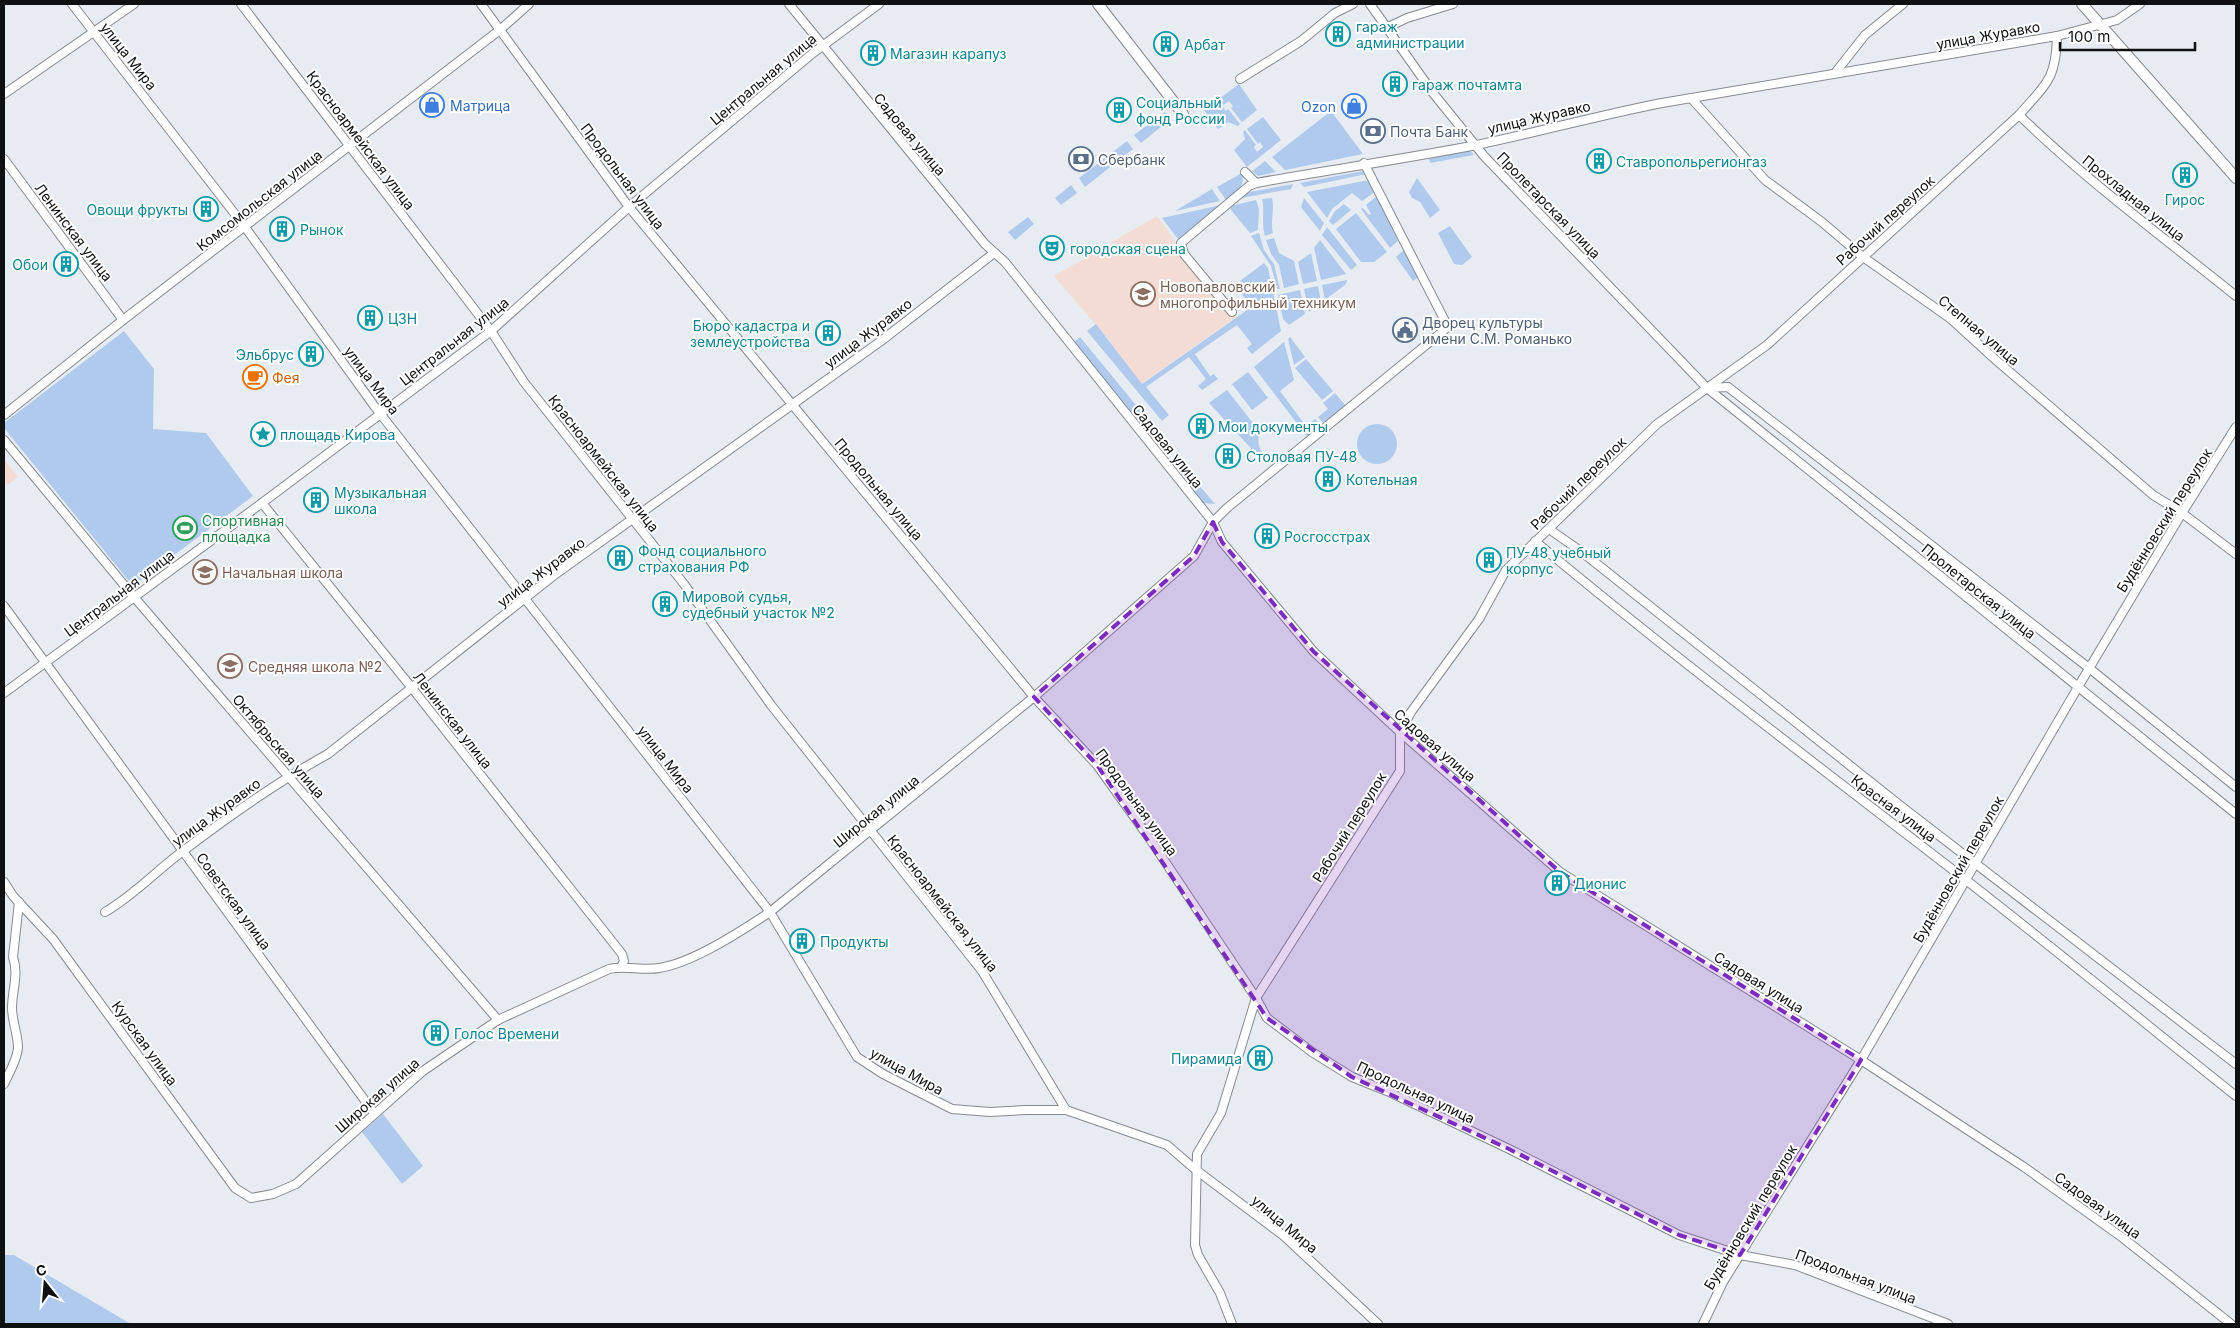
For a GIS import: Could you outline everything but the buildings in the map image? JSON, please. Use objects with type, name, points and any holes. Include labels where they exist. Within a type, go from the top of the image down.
[{"type":"street","name":"улица Мира","points":[[72,4],[245,227],[381,414],[770,912],[857,1057],[883,1074],[952,1109],[990,1112],[1066,1110],[1167,1145],[1196,1170],[1284,1236],[1378,1324]]},
{"type":"street","points":[[4,94],[93,30],[134,4]]},
{"type":"street","name":"Красноармейская улица","points":[[241,4],[490,331],[524,382],[684,584],[771,705],[982,971],[1066,1110]]},
{"type":"street","name":"Продольная улица","points":[[481,4],[629,207],[1034,697],[1097,765],[1150,839],[1256,998],[1267,1018],[1312,1052],[1352,1077],[1387,1091],[1509,1149],[1679,1235],[1740,1254],[1796,1265],[1948,1324]]},
{"type":"street","name":"Комсомольская улица","points":[[4,415],[123,320],[501,29],[529,4]]},
{"type":"street","name":"Садовая улица","points":[[789,4],[994,252],[1005,262],[1213,522],[1222,542],[1314,652],[1400,732],[1560,872],[1860,1060],[2024,1167],[2123,1238],[2232,1324]]},
{"type":"street","name":"Центральная улица","points":[[4,694],[490,331],[629,207],[822,46],[879,4]]},
{"type":"street","points":[[1098,4],[1182,114]]},
{"type":"street","points":[[1240,79],[1301,40],[1335,13],[1353,4]]},
{"type":"street","name":"Пролетарская улица","points":[[1370,4],[1432,93],[1475,145],[1707,388],[2236,814]]},
{"type":"street","points":[[1386,28],[1433,4]]},
{"type":"street","points":[[1407,18],[1453,4]]},
{"type":"street","points":[[1835,73],[1865,35],[1902,4]]},
{"type":"street","points":[[2082,4],[2236,178]]},
{"type":"street","name":"улица Журавко","points":[[1252,184],[1475,145],[1575,123],[1602,115],[1691,98],[1835,73],[1895,65],[2056,36],[2117,20],[2140,4]]},
{"type":"street","name":"Рабочий переулок","points":[[1232,1324],[1220,1293],[1198,1255],[1195,1245],[1197,1154],[1221,1113],[1256,998],[1400,771],[1400,732],[1411,712],[1479,619],[1506,570],[1658,424],[1767,345],[2019,116],[2044,88],[2051,77],[2056,57],[2056,36]]},
{"type":"street","name":"Степная улица","points":[[1691,98],[1766,180],[1822,222],[1863,258],[1951,319],[2153,495],[2182,513],[2236,554]]},
{"type":"street","name":"Прохладная улица","points":[[2019,116],[2128,212],[2236,296]]},
{"type":"street","name":"Ленинская улица","points":[[4,159],[123,320]]},
{"type":"street","name":"Широкая улица","points":[[251,1198],[273,1194],[296,1184],[423,1071],[498,1020],[602,972],[621,967],[660,968],[695,956],[730,938],[770,912],[1034,697],[1194,556],[1213,522],[1226,508],[1448,327],[1364,163]]},
{"type":"street","points":[[1232,312],[1184,254],[1181,243],[1252,184],[1245,172]]},
{"type":"street","name":"улица Журавко","points":[[104,912],[117,905],[182,852],[288,776],[328,754],[553,576],[881,341],[994,252]]},
{"type":"street","name":"Пролетарская улица","points":[[1707,388],[1728,387],[2089,668],[2236,787]]},
{"type":"street","name":"Будённовский переулок","points":[[1704,1324],[1723,1282],[1860,1060],[2089,668],[2236,427]]},
{"type":"street","name":"Октябрьская улица","points":[[4,440],[134,597],[498,1020]]},
{"type":"street","name":"Ленинская улица","points":[[262,503],[412,688],[622,954],[637,968]]},
{"type":"street","name":"Красная улица","points":[[1549,529],[1661,615],[1762,698],[2236,1064]]},
{"type":"street","name":"Красная улица","points":[[1535,541],[1572,573],[1739,706],[1966,880],[2236,1096]]},
{"type":"street","name":"Советская улица","points":[[4,606],[44,664],[374,1113]]},
{"type":"street","name":"Курская улица","points":[[4,882],[19,902],[53,939],[235,1188],[251,1198]]},
{"type":"street","points":[[4,1084],[12,1068],[18,1048],[12,1008],[16,977],[15,964],[12,958],[19,902]]},
{"type":"street","points":[[621,967],[624,961],[622,954]]},
{"type":"street","points":[[2232,1324],[2236,1321]]},
{"type":"highlighted area","points":[[1213,522],[1222,542],[1314,652],[1560,872],[1861,1060],[1740,1255],[1679,1235],[1509,1149],[1352,1077],[1267,1018],[1097,765],[1034,697],[1194,556]]},
{"type":"shaded area","points":[[1239,84],[1257,110],[1242,122],[1231,108],[1233,106],[1229,101],[1222,106],[1226,111],[1228,109],[1240,124],[1238,126],[1228,122],[1218,129],[1204,110]]},
{"type":"shaded area","points":[[1331,111],[1363,154],[1285,170],[1272,157]]},
{"type":"shaded area","points":[[1165,112],[1171,119],[1141,143],[1134,135]]},
{"type":"shaded area","points":[[1263,117],[1281,140],[1247,167],[1234,150],[1245,139],[1243,132],[1245,130],[1256,145],[1254,147],[1257,152],[1263,147],[1260,142],[1258,144],[1247,129]]},
{"type":"shaded area","points":[[1127,141],[1133,149],[1085,187],[1079,178]]},
{"type":"shaded area","points":[[1470,151],[1474,155],[1430,163],[1429,158]]},
{"type":"shaded area","points":[[1265,161],[1276,172],[1258,176],[1252,171]]},
{"type":"shaded area","points":[[1363,171],[1367,174],[1304,187],[1300,183]]},
{"type":"shaded area","points":[[1242,173],[1243,182],[1241,186],[1237,192],[1226,200],[1217,187]]},
{"type":"shaded area","points":[[1417,178],[1440,210],[1430,218],[1420,202],[1412,198],[1409,192]]},
{"type":"shaded area","points":[[1369,180],[1376,191],[1362,201],[1352,193],[1332,209],[1327,218],[1307,192]]},
{"type":"shaded area","points":[[1293,184],[1291,189],[1241,198],[1245,193]]},
{"type":"shaded area","points":[[1071,185],[1077,193],[1061,205],[1055,198]]},
{"type":"shaded area","points":[[1212,189],[1220,201],[1175,211]]},
{"type":"shaded area","points":[[1377,196],[1398,241],[1390,248],[1361,209],[1363,208],[1369,215],[1371,214],[1366,205]]},
{"type":"shaded area","points":[[1272,198],[1273,233],[1265,236],[1262,199]]},
{"type":"shaded area","points":[[1304,198],[1324,223],[1320,231],[1301,207]]},
{"type":"shaded area","points":[[1256,200],[1259,209],[1258,230],[1250,233],[1231,210],[1230,206]]},
{"type":"shaded area","points":[[1344,204],[1351,210],[1333,225],[1329,221],[1335,211]]},
{"type":"shaded area","points":[[1221,205],[1178,239],[1162,218]]},
{"type":"shaded area","points":[[1356,213],[1387,252],[1374,262],[1361,262],[1336,229]]},
{"type":"shaded area","name":"Новопавловский многопрофильный техникум","points":[[1157,216],[1184,254],[1236,317],[1141,384],[1109,340],[1054,276]]},
{"type":"shaded area","points":[[1028,217],[1034,224],[1015,240],[1008,232]]},
{"type":"shaded area","points":[[1450,226],[1472,257],[1462,265],[1454,264],[1438,233]]},
{"type":"shaded area","points":[[1327,227],[1357,265],[1351,270],[1322,235]]},
{"type":"shaded area","points":[[1259,233],[1264,250],[1274,264],[1280,289],[1277,289],[1271,266],[1251,236]]},
{"type":"shaded area","points":[[1274,238],[1279,253],[1294,261],[1299,284],[1284,288],[1279,265],[1271,254],[1266,240]]},
{"type":"shaded area","points":[[1320,240],[1346,274],[1321,280],[1314,248]]},
{"type":"shaded area","points":[[1404,250],[1420,276],[1413,281],[1396,257]]},
{"type":"shaded area","points":[[1311,253],[1317,281],[1303,284],[1298,262]]},
{"type":"shaded area","points":[[1264,263],[1268,268],[1281,331],[1252,354],[1247,348],[1252,344],[1237,325],[1195,354],[1210,376],[1214,374],[1218,379],[1202,390],[1198,386],[1206,379],[1189,357],[1146,387],[1169,415],[1162,421],[1087,331],[1096,324],[1142,384],[1250,308],[1242,294],[1245,288],[1240,281]]},
{"type":"shaded area","points":[[1347,280],[1346,284],[1325,300],[1322,285]]},
{"type":"shaded area","points":[[1318,286],[1321,302],[1309,312],[1304,289]]},
{"type":"shaded area","points":[[1300,290],[1305,314],[1289,325],[1283,319],[1278,295]]},
{"type":"shaded area","points":[[124,331],[154,369],[153,429],[206,433],[253,496],[133,586],[4,428],[4,423]]},
{"type":"shaded area","points":[[1080,337],[1154,427],[1147,434],[1074,342]]},
{"type":"shaded area","points":[[1290,337],[1305,357],[1294,365],[1288,339]]},
{"type":"shaded area","points":[[1284,342],[1294,380],[1280,391],[1306,426],[1315,419],[1321,425],[1320,429],[1308,438],[1254,367]]},
{"type":"shaded area","points":[[1306,359],[1333,391],[1322,400],[1295,368]]},
{"type":"shaded area","points":[[1248,372],[1268,398],[1252,410],[1232,384]]},
{"type":"shaded area","points":[[1227,390],[1260,432],[1259,444],[1265,456],[1261,459],[1209,403]]},
{"type":"shaded area","points":[[1335,393],[1345,405],[1344,409],[1327,423],[1323,423],[1318,417],[1328,409],[1323,403]]},
{"type":"shaded area","points":[[1373,424],[1381,424],[1388,427],[1394,433],[1397,444],[1394,455],[1388,461],[1381,464],[1373,464],[1366,461],[1360,455],[1357,448],[1357,440],[1360,433],[1366,427]]},
{"type":"shaded area","points":[[4,459],[18,477],[8,485],[4,481]]},
{"type":"shaded area","points":[[1186,470],[1215,504],[1202,503],[1179,475]]},
{"type":"shaded area","points":[[383,1114],[423,1166],[402,1184],[362,1132]]},
{"type":"shaded area","points":[[4,1255],[14,1255],[131,1324],[4,1324]]},
{"type":"place","name":"гараж администрации","points":[[1338,34]]},
{"type":"place","name":"Арбат","points":[[1166,44]]},
{"type":"place","name":"Магазин карапуз","points":[[873,53]]},
{"type":"place","name":"гараж почтамта","points":[[1395,84]]},
{"type":"place","name":"Матрица","points":[[432,105]]},
{"type":"place","name":"Ozon","points":[[1354,106]]},
{"type":"place","name":"Социальный фонд России","points":[[1119,110]]},
{"type":"place","name":"Почта Банк","points":[[1373,131]]},
{"type":"place","name":"Сбербанк","points":[[1081,159]]},
{"type":"place","name":"Ставропольрегионгаз","points":[[1599,161]]},
{"type":"place","name":"Гирос","points":[[2185,175]]},
{"type":"place","name":"Овощи фрукты","points":[[206,209]]},
{"type":"place","name":"Рынок","points":[[282,229]]},
{"type":"place","name":"городская сцена","points":[[1052,248]]},
{"type":"place","name":"Обои","points":[[66,264]]},
{"type":"place","name":"Новопавловский многопрофильный техникум","points":[[1143,294]]},
{"type":"place","name":"ЦЗН","points":[[370,318]]},
{"type":"place","name":"Дворец культуры имени С.М. Романько","points":[[1405,330]]},
{"type":"place","name":"Бюро кадастра и землеустройства","points":[[828,333]]},
{"type":"place","name":"Эльбрус","points":[[311,354]]},
{"type":"place","name":"Фея","points":[[255,377]]},
{"type":"place","name":"Мои документы","points":[[1201,426]]},
{"type":"place","name":"площадь Кирова","points":[[263,434]]},
{"type":"place","name":"Столовая ПУ-48","points":[[1228,456]]},
{"type":"place","name":"Котельная","points":[[1328,479]]},
{"type":"place","name":"Музыкальная школа","points":[[316,500]]},
{"type":"place","name":"Cпортивная площадка","points":[[185,528]]},
{"type":"place","name":"Росгосстрах","points":[[1267,536]]},
{"type":"place","name":"Фонд социального страхования РФ","points":[[620,558]]},
{"type":"place","name":"ПУ-48 учебный корпус","points":[[1489,560]]},
{"type":"place","name":"Начальная школа","points":[[205,572]]},
{"type":"place","name":"Мировой судья, судебный участок №2","points":[[665,604]]},
{"type":"place","name":"Средняя школа №2","points":[[230,666]]},
{"type":"place","name":"Дионис","points":[[1557,883]]},
{"type":"place","name":"Продукты","points":[[802,941]]},
{"type":"place","name":"Голос Времени","points":[[436,1033]]},
{"type":"place","name":"Пирамида","points":[[1260,1058]]}]
